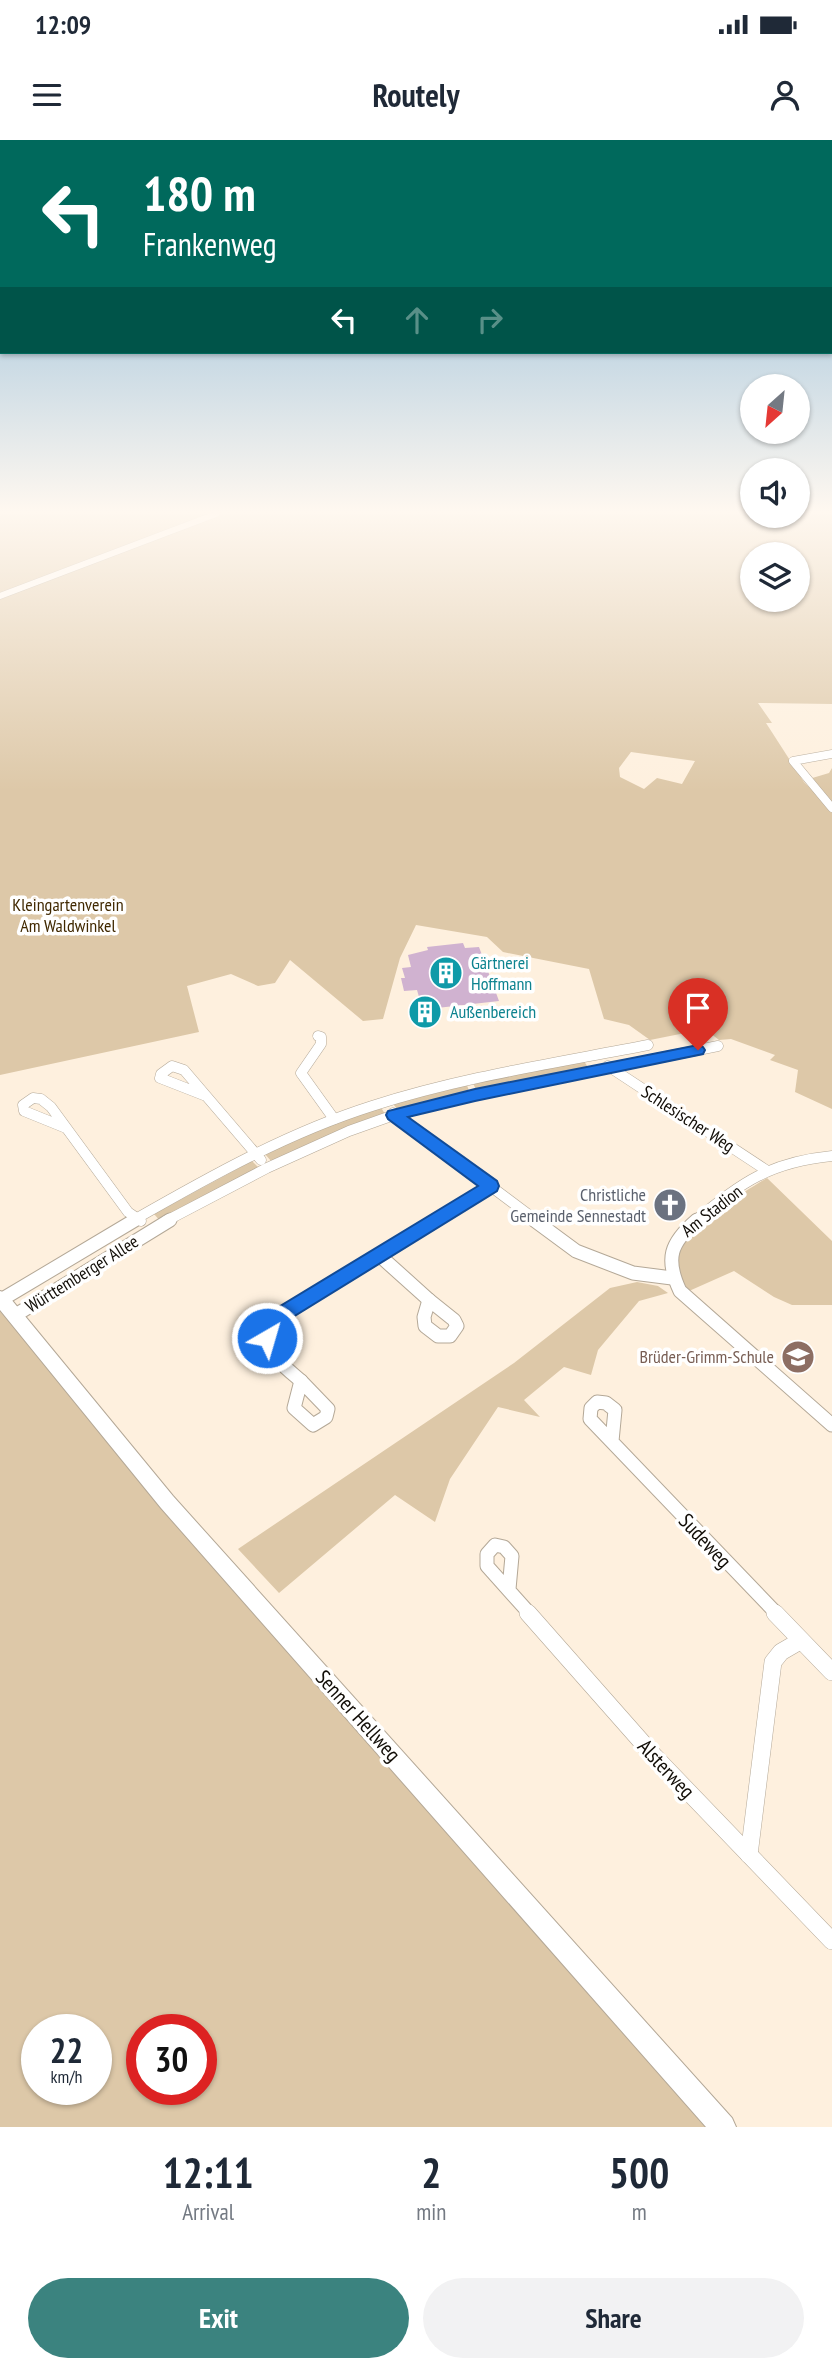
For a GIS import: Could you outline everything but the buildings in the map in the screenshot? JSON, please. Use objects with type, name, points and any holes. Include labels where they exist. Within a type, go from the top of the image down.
[{"type":"street","points":[[832,754],[793,761],[832,808]]},
{"type":"street","points":[[318,1036],[321,1037],[321,1044],[301,1073],[334,1119]]},
{"type":"street","name":"Württemberger Allee","points":[[5,1305],[139,1217],[257,1155],[334,1119],[427,1090],[648,1045]]},
{"type":"street","name":"Württemberger Allee","points":[[5,1305],[267,1168],[349,1131],[394,1115],[475,1095],[718,1046]]},
{"type":"street","points":[[601,1055],[609,1068]]},
{"type":"street","name":"Schlesischer Weg","points":[[609,1068],[766,1170]]},
{"type":"street","points":[[206,1096],[267,1168]]},
{"type":"street","points":[[386,1102],[394,1115],[576,1251],[634,1273],[672,1278],[680,1291],[708,1318],[832,1425]]},
{"type":"street","points":[[66,1128],[128,1212],[139,1217]]},
{"type":"street","name":"Am Stadion","points":[[672,1278],[670,1261],[673,1246],[685,1228],[766,1170],[832,1156]]},
{"type":"street","points":[[301,1381],[269,1349],[267,1338],[270,1327],[279,1317],[491,1186]]},
{"type":"street","name":"Württemberger Allee","points":[[139,1217],[150,1231]]},
{"type":"street","points":[[379,1255],[429,1300]]},
{"type":"street","name":"Senner Hellweg","points":[[5,1305],[167,1502],[723,2127]]},
{"type":"street","name":"Sudeweg","points":[[612,1441],[832,1672]]},
{"type":"street","name":"Alsterweg","points":[[509,1589],[654,1757],[832,1941]]},
{"type":"street","points":[[748,1855],[773,1662],[781,1652],[800,1641]]},
{"type":"green space","name":"Kleingartenverein Am Waldwinkel","points":[[0,607],[740,607],[740,612],[810,612],[810,607],[832,607],[832,704],[758,703],[772,723],[766,723],[804,782],[822,800],[809,779],[829,773],[832,768],[832,1109],[795,1092],[798,1070],[770,1060],[775,1055],[731,1039],[719,1040],[705,1029],[650,1040],[629,1025],[604,1019],[589,969],[503,952],[487,937],[416,925],[400,958],[383,1019],[363,1021],[290,960],[275,983],[258,986],[231,974],[187,986],[199,1032],[0,1075]],"holes":[[[631,752],[695,761],[682,784],[657,778],[644,789],[620,777],[619,768]]]},
{"type":"green space","points":[[584,1061],[589,1069],[477,1092],[473,1083]]},
{"type":"green space","points":[[467,1085],[470,1094],[398,1110],[393,1104]]},
{"type":"green space","points":[[380,1106],[385,1114],[271,1161],[265,1154],[301,1137]]},
{"type":"green space","points":[[252,1161],[259,1168],[161,1222],[154,1214]]},
{"type":"green space","points":[[767,1178],[832,1241],[832,1305],[792,1305],[774,1297],[734,1271],[689,1291],[683,1280],[678,1256],[688,1236],[721,1208]]},
{"type":"green space","points":[[637,1282],[658,1286],[668,1293],[639,1301],[598,1350],[591,1375],[564,1367],[524,1400],[540,1417],[498,1407],[450,1479],[435,1522],[395,1495],[279,1593],[238,1549],[514,1363],[610,1288]]},
{"type":"green space","points":[[0,1309],[147,1491],[709,2127],[0,2127]]},
{"type":"place","name":"Gärtnerei Hoffmann","points":[[446,973]]},
{"type":"place","name":"Außenbereich","points":[[425,1012]]},
{"type":"place","name":"Christliche Gemeinde Sennestadt","points":[[670,1205]]},
{"type":"place","name":"Brüder-Grimm-Schule","points":[[798,1357]]},
{"type":"route","points":[[267,1338],[270,1327],[279,1317],[491,1186],[394,1115],[475,1095],[698,1050]]}]
